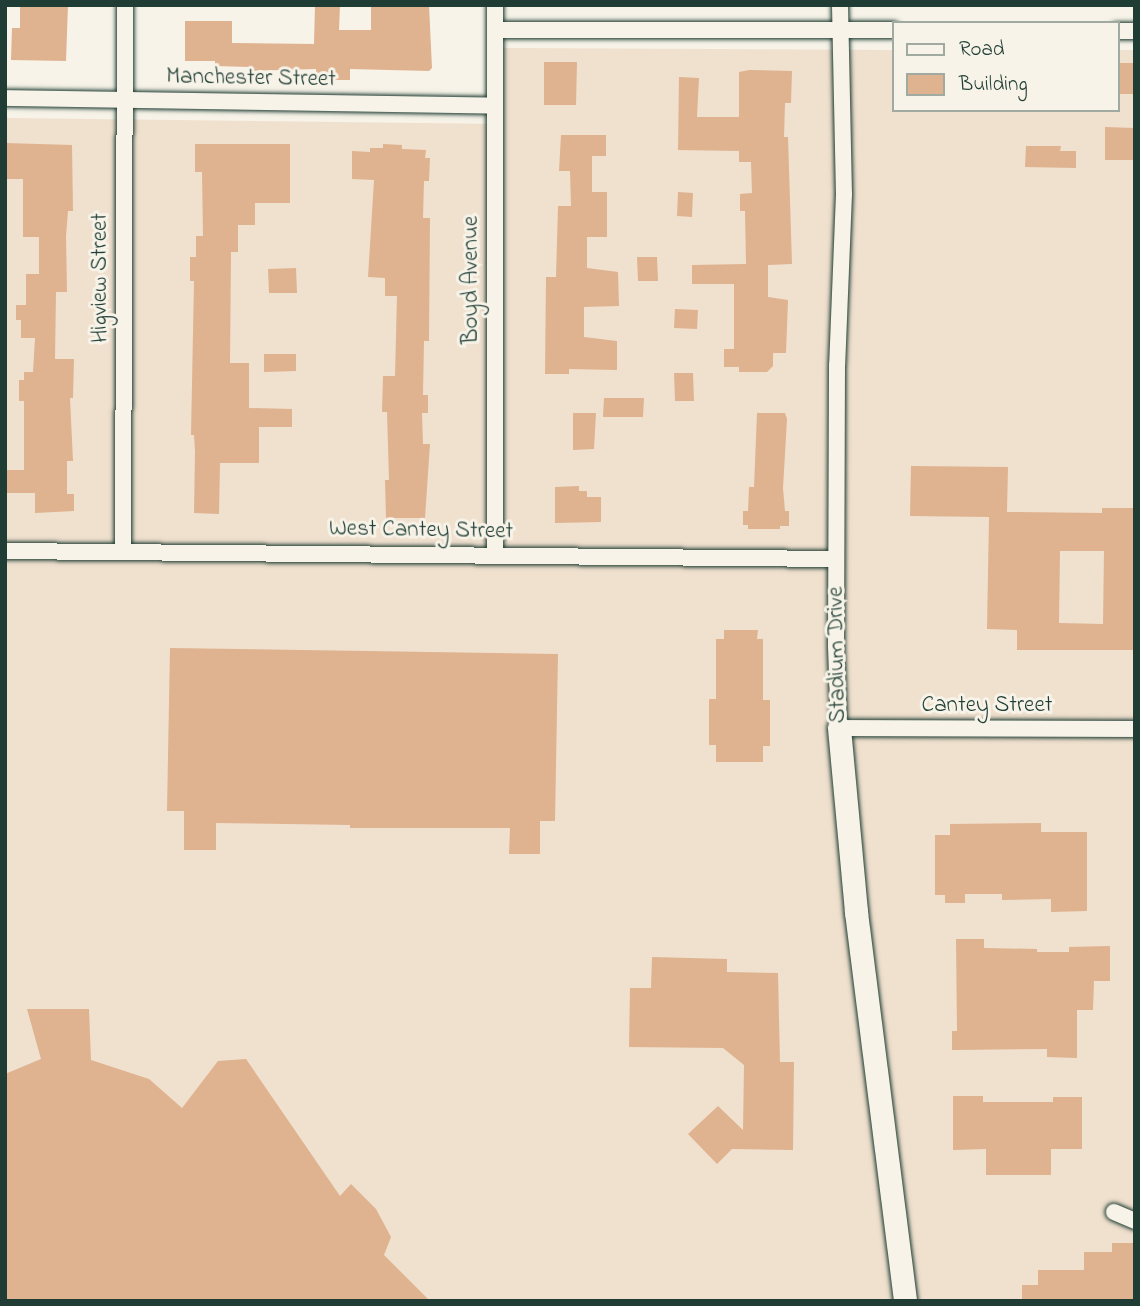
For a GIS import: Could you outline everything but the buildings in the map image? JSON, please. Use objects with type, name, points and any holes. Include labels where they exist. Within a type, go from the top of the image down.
[{"type":"street","name":"Higview Street","points":[[123,551],[125,5]]},
{"type":"street","name":"Boyd Avenue","points":[[495,5],[495,554]]},
{"type":"street","name":"Stadium Drive","points":[[840,5],[844,194],[837,365],[839,728],[856,912],[905,1301]]},
{"type":"street","points":[[495,30],[892,30]]},
{"type":"street","name":"Manchester Street","points":[[5,98],[495,106]]},
{"type":"street","name":"West Cantey Street","points":[[5,551],[836,559]]},
{"type":"street","name":"Cantey Street","points":[[839,728],[1135,729]]},
{"type":"street","points":[[1114,1212],[1135,1222]]},
{"type":"shaded area","points":[[503,48],[892,50],[892,112],[1119,112],[1119,50],[1135,50],[1135,1301],[5,1301],[5,118],[502,124]]}]
